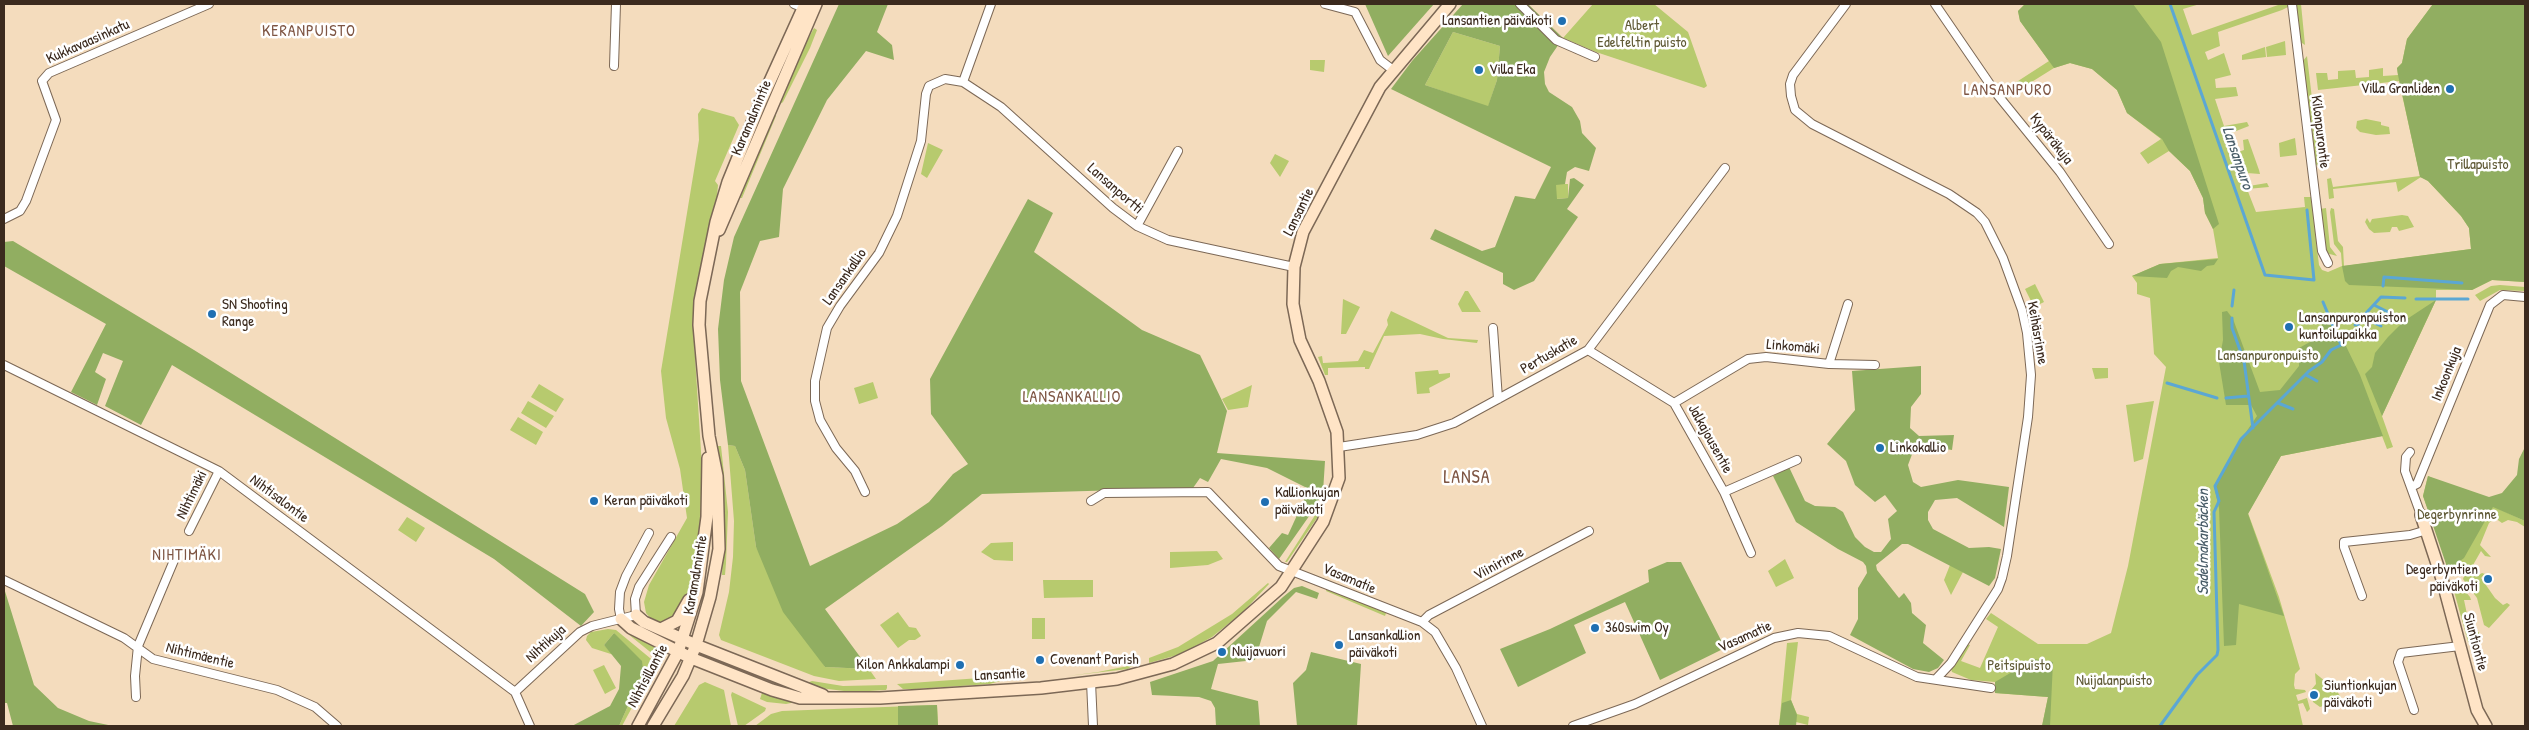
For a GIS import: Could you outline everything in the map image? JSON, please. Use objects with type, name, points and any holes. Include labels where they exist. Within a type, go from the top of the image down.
[{"type":"street","name":"Kukkavaasinkatu","points":[[4,219],[20,211],[26,201],[56,120],[42,81],[49,73],[210,4]]},
{"type":"street","points":[[614,66],[616,4]]},
{"type":"street","points":[[963,82],[991,4]]},
{"type":"street","points":[[1326,4],[1356,12],[1380,60],[1393,70]]},
{"type":"street","name":"Lansantie","points":[[621,619],[631,628],[691,658],[800,698],[880,698],[1091,682],[1142,674],[1191,656],[1217,643],[1268,596],[1281,587],[1322,522],[1331,502],[1338,478],[1339,447],[1328,402],[1300,340],[1293,304],[1294,267],[1298,247],[1365,112],[1393,70],[1450,4]]},
{"type":"street","points":[[1520,4],[1556,40],[1596,57]]},
{"type":"street","name":"Keihäsrinne","points":[[1846,4],[1794,75],[1790,84],[1791,96],[1796,110],[1802,118],[1955,197],[1977,213],[1992,234],[2022,310],[2030,362],[2029,408],[2008,556],[1998,589],[1951,663],[1937,678]]},
{"type":"street","name":"Kypäräkuja","points":[[1934,4],[1996,93],[2060,172],[2109,244]]},
{"type":"street","name":"Kilonpurontie","points":[[2292,4],[2322,251],[2328,262]]},
{"type":"street","name":"Karamalmintie","points":[[691,658],[710,597],[719,549],[718,485],[709,436],[698,324],[700,301],[713,243],[738,190],[806,6]]},
{"type":"street","name":"Lansanportti","points":[[945,79],[963,82],[1001,107],[1113,208],[1137,226],[1168,240],[1294,267]]},
{"type":"street","name":"Lansankallio","points":[[865,492],[855,471],[836,448],[820,420],[815,401],[815,381],[820,353],[827,328],[840,306],[879,253],[897,216],[922,141],[926,94],[929,86],[945,79]]},
{"type":"street","points":[[1137,226],[1178,151]]},
{"type":"street","name":"Pertuskatie","points":[[1339,447],[1433,431],[1454,423],[1588,350],[1725,168]]},
{"type":"street","name":"Inkoonkuja","points":[[2411,487],[2417,484],[2490,305],[2503,296],[2525,297]]},
{"type":"street","name":"Linkomäki","points":[[1674,403],[1748,359],[1766,357],[1829,364],[1848,304]]},
{"type":"street","points":[[1494,328],[1498,399]]},
{"type":"street","name":"Jalkajousentie","points":[[1588,350],[1674,403],[1724,492],[1751,553]]},
{"type":"street","points":[[1829,364],[1875,365]]},
{"type":"street","name":"Nihtisalontie","points":[[4,365],[219,471],[515,692]]},
{"type":"street","name":"Karamalmintie","points":[[684,640],[700,578],[707,517],[709,436]]},
{"type":"street","name":"Siuntiontie","points":[[2410,452],[2405,464],[2411,487],[2427,530],[2477,710],[2486,726]]},
{"type":"street","points":[[1724,492],[1797,460]]},
{"type":"street","name":"Nihtimäki","points":[[189,531],[219,471]]},
{"type":"street","name":"Vasamatie","points":[[1091,500],[1104,493],[1208,492],[1279,566],[1422,622],[1439,637],[1482,726]]},
{"type":"street","points":[[2362,596],[2344,547],[2344,542],[2410,535],[2427,530]]},
{"type":"street","name":"Viinirinne","points":[[1422,622],[1429,615],[1589,531]]},
{"type":"street","points":[[621,619],[618,609],[620,592],[626,576],[650,534]]},
{"type":"street","points":[[636,615],[635,599],[639,587],[671,537]]},
{"type":"street","points":[[136,697],[135,676],[138,646],[175,558]]},
{"type":"street","name":"Karamalmintie","points":[[661,630],[675,623],[683,613],[700,578]]},
{"type":"street","name":"Nihtimäentie","points":[[4,580],[124,638],[153,658],[277,690],[304,701],[337,726]]},
{"type":"street","name":"Lansantie","points":[[636,615],[644,622],[684,640],[827,697]]},
{"type":"street","name":"Nihtikuja","points":[[515,692],[580,632],[592,626],[636,615]]},
{"type":"street","name":"Vasamatie","points":[[1573,726],[1635,704],[1774,638],[1798,633],[1829,636],[1916,677],[1937,678],[1991,688]]},
{"type":"street","name":"Nihtisillantie","points":[[638,726],[684,640]]},
{"type":"street","points":[[2414,710],[2398,662],[2401,653],[2460,646]]},
{"type":"street","name":"Nihtisillantie","points":[[653,726],[691,658]]},
{"type":"street","points":[[1091,682],[1093,726]]},
{"type":"street","points":[[515,692],[530,726]]},
{"type":"green space","points":[[839,4],[888,4],[877,32],[892,45],[894,60],[866,51],[827,100],[783,189],[779,237],[760,241],[740,292],[741,381],[810,566],[897,524],[929,502],[953,474],[968,464],[931,414],[930,379],[1028,199],[1053,213],[1034,252],[1142,330],[1200,355],[1227,411],[1217,453],[1325,461],[1323,492],[1312,512],[1279,559],[1269,548],[1282,533],[1288,535],[1309,489],[1267,468],[1221,459],[1208,482],[1200,478],[1193,488],[982,494],[942,526],[825,609],[869,669],[825,667],[783,612],[756,547],[745,470],[735,446],[728,445],[720,380],[718,329],[724,280],[734,237]]},
{"type":"green space","points":[[1365,4],[1434,4],[1388,56]]},
{"type":"green space","points":[[1463,4],[1528,4],[1563,38],[1550,57],[1544,72],[1545,84],[1549,92],[1572,107],[1580,121],[1582,133],[1596,148],[1589,171],[1575,167],[1567,172],[1565,184],[1556,185],[1557,199],[1568,198],[1570,179],[1574,178],[1584,185],[1567,209],[1578,217],[1534,281],[1514,290],[1503,284],[1503,273],[1430,239],[1435,229],[1482,251],[1495,247],[1515,196],[1535,199],[1551,167],[1391,89],[1412,61]],"holes":[[[1453,32],[1500,46],[1497,80],[1488,106],[1425,85]]]},
{"type":"green space","name":"Albert Edelfeltin puisto","points":[[1593,4],[1654,4],[1688,32],[1707,86],[1704,88],[1596,52],[1563,38]]},
{"type":"green space","name":"Lansanpuronpuisto","points":[[2025,4],[2200,4],[2183,9],[2192,35],[2281,4],[2288,4],[2288,7],[2282,10],[2218,32],[2220,46],[2205,52],[2208,60],[2224,53],[2231,75],[2215,79],[2216,88],[2236,87],[2238,96],[2215,99],[2224,126],[2247,122],[2249,126],[2231,133],[2238,152],[2244,150],[2243,140],[2248,139],[2259,170],[2260,174],[2247,173],[2249,186],[2267,183],[2269,187],[2247,189],[2256,212],[2305,207],[2304,197],[2311,197],[2319,265],[2322,270],[2328,272],[2342,266],[2341,253],[2334,244],[2331,208],[2334,209],[2338,241],[2343,247],[2344,266],[2471,249],[2469,228],[2461,216],[2428,181],[2421,177],[2398,192],[2396,182],[2333,189],[2334,198],[2329,199],[2327,179],[2331,178],[2333,187],[2420,176],[2399,81],[2318,90],[2316,73],[2327,73],[2328,80],[2338,79],[2338,71],[2355,70],[2356,78],[2369,77],[2369,70],[2383,68],[2383,76],[2398,75],[2397,68],[2402,63],[2407,39],[2433,4],[2525,4],[2525,282],[2492,280],[2472,290],[2436,290],[2436,300],[2382,416],[2393,447],[2387,449],[2382,436],[2281,456],[2248,513],[2279,597],[2300,669],[2295,674],[2295,689],[2305,690],[2306,692],[2296,695],[2298,701],[2307,698],[2310,709],[2307,712],[2303,703],[2298,704],[2303,726],[2042,726],[2048,697],[1995,693],[1995,682],[1971,680],[1952,672],[1951,669],[1967,644],[1970,645],[1961,661],[1980,668],[1998,627],[1986,619],[1991,613],[2038,644],[2087,644],[2111,633],[2128,566],[2166,367],[2154,354],[2150,298],[2137,294],[2137,283],[2132,276],[2160,264],[2218,258],[2213,229],[2205,213],[2203,198],[2190,171],[2169,151],[2148,164],[2140,153],[2161,139],[2127,113],[2117,90],[2092,69],[2070,63],[2054,68],[2006,98],[2001,92],[2049,61],[2020,21],[2018,11]]},
{"type":"green space","points":[[2025,4],[2133,4],[2161,42],[2219,224],[2213,229],[2205,213],[2203,198],[2190,171],[2169,151],[2162,139],[2127,113],[2117,90],[2092,69],[2070,63],[2054,68],[2020,21],[2018,11]]},
{"type":"green space","points":[[2295,4],[2301,4],[2305,45],[2299,41]]},
{"type":"green space","name":"Trillapuisto","points":[[2433,4],[2525,5],[2525,282],[2492,280],[2472,290],[2349,285],[2345,281],[2342,266],[2471,249],[2469,228],[2461,216],[2428,181],[2420,177],[2398,75],[2397,68],[2402,63],[2407,39]]},
{"type":"green space","points":[[814,28],[817,30],[810,48],[783,102],[779,105],[788,77]]},
{"type":"green space","points":[[1453,32],[1500,46],[1497,80],[1488,107],[1425,85]]},
{"type":"green space","points":[[2285,41],[2286,55],[2267,57],[2266,47]]},
{"type":"green space","points":[[2265,47],[2266,57],[2242,60],[2242,55]]},
{"type":"green space","points":[[2307,56],[2320,167],[2315,164],[2302,62]]},
{"type":"green space","points":[[1310,60],[1325,60],[1324,72],[1310,70]]},
{"type":"green space","points":[[702,108],[734,117],[739,125],[715,181],[718,185],[716,208],[699,273],[693,325],[704,499],[691,584],[678,615],[669,621],[661,622],[652,620],[646,613],[644,602],[649,585],[687,518],[680,469],[666,418],[661,371],[699,140],[698,114]]},
{"type":"green space","points":[[774,111],[776,116],[742,198],[740,198]]},
{"type":"green space","points":[[2366,119],[2381,122],[2381,125],[2389,127],[2390,134],[2376,135],[2360,132],[2356,128],[2357,121]]},
{"type":"green space","points":[[2295,138],[2297,155],[2280,157],[2279,143]]},
{"type":"green space","points":[[928,143],[943,150],[927,178],[921,174]]},
{"type":"green space","points":[[1275,154],[1289,161],[1280,177],[1270,163]]},
{"type":"green space","points":[[1556,184],[1568,184],[1568,198],[1556,199]]},
{"type":"green space","points":[[2326,208],[2330,247],[2337,256],[2326,253],[2325,249],[2320,209]]},
{"type":"green space","points":[[2408,216],[2414,227],[2399,231],[2397,227],[2392,227],[2390,232],[2374,233],[2365,222],[2367,218],[2370,223],[2372,219]]},
{"type":"green space","points":[[13,241],[194,350],[585,594],[594,612],[581,626],[494,559],[172,365],[141,425],[105,406],[123,361],[103,353],[95,372],[106,379],[97,405],[71,392],[106,324],[4,266],[4,242]]},
{"type":"green space","points":[[2218,259],[2214,265],[2207,266],[2201,271],[2178,267],[2171,271],[2167,278],[2132,276],[2160,264]]},
{"type":"green space","points":[[2035,284],[2044,302],[2034,307],[2025,289]]},
{"type":"green space","points":[[2491,286],[2525,287],[2525,291],[2500,290],[2480,301],[2475,295]]},
{"type":"green space","points":[[1465,291],[1468,291],[1481,312],[1462,312],[1458,304]]},
{"type":"green space","points":[[1343,299],[1360,307],[1346,334],[1341,334]]},
{"type":"green space","points":[[2436,300],[2382,416],[2365,374],[2372,367],[2375,353],[2388,337],[2404,321]]},
{"type":"green space","points":[[1391,311],[1448,338],[1478,340],[1477,343],[1420,334],[1384,336],[1369,369],[1365,369],[1365,367],[1328,368],[1328,375],[1325,375],[1318,357],[1322,356],[1323,363],[1358,361],[1364,350],[1373,353],[1388,325],[1387,320]]},
{"type":"green space","points":[[2227,311],[2233,319],[2260,392],[2280,390],[2299,366],[2299,348],[2319,337],[2322,331],[2322,324],[2329,314],[2341,345],[2344,342],[2360,375],[2383,436],[2281,456],[2248,514],[2284,616],[2239,604],[2236,645],[2224,646],[2219,508],[2214,486],[2234,450],[2257,416],[2251,405],[2226,405],[2219,362],[2223,340],[2222,312]]},
{"type":"green space","points":[[1921,366],[1921,394],[1911,407],[1910,428],[1919,436],[1954,435],[1952,450],[1927,446],[1914,449],[1908,465],[1913,482],[1921,487],[1958,480],[2009,487],[2004,527],[1957,498],[1935,500],[1928,512],[1928,520],[1933,529],[1969,548],[1989,547],[2001,549],[1995,578],[1989,586],[1908,544],[1902,544],[1876,565],[1877,570],[1899,598],[1904,593],[1911,603],[1912,613],[1926,625],[1923,643],[1944,660],[1938,668],[1929,672],[1913,669],[1850,635],[1858,619],[1858,588],[1867,573],[1866,566],[1863,562],[1838,549],[1796,522],[1773,476],[1789,467],[1805,501],[1815,506],[1835,507],[1843,512],[1855,537],[1865,547],[1874,552],[1881,552],[1891,539],[1888,519],[1897,511],[1885,495],[1875,502],[1855,485],[1846,461],[1827,444],[1855,410],[1852,371]]},
{"type":"green space","points":[[2092,368],[2108,368],[2108,378],[2095,379]]},
{"type":"green space","points":[[1438,370],[1439,374],[1450,373],[1450,377],[1429,388],[1430,393],[1417,394],[1415,372]]},
{"type":"green space","points":[[873,382],[878,398],[859,404],[854,388]]},
{"type":"green space","points":[[539,384],[564,399],[556,412],[531,397]]},
{"type":"green space","points":[[1252,385],[1248,407],[1228,410],[1222,399]]},
{"type":"green space","points":[[528,401],[554,416],[546,428],[521,413]]},
{"type":"green space","points":[[2154,401],[2143,459],[2134,462],[2126,405]]},
{"type":"green space","points":[[518,417],[543,432],[536,445],[510,430]]},
{"type":"green space","points":[[728,445],[735,446],[745,470],[756,547],[825,667],[869,669],[876,679],[839,681],[814,676],[721,640],[719,635],[729,592],[733,557],[734,521]]},
{"type":"green space","points":[[718,446],[721,446],[728,512],[725,575],[722,575],[724,511]]},
{"type":"green space","name":"Degerbynrinne","points":[[2525,447],[2525,521],[2493,507],[2464,558],[2448,570],[2423,496],[2428,476],[2489,497],[2502,493],[2517,475],[2519,459]]},
{"type":"green space","name":"Degerbynrinne","points":[[2428,476],[2525,521],[2525,527],[2517,522],[2508,520],[2502,523],[2495,518],[2489,523],[2480,545],[2491,557],[2485,556],[2481,551],[2473,565],[2457,575],[2452,575],[2423,496]]},
{"type":"green space","points":[[1328,495],[1321,512],[1287,562],[1285,562]]},
{"type":"green space","points":[[407,517],[425,528],[416,542],[398,530]]},
{"type":"green space","points":[[1013,542],[1013,561],[994,560],[981,552],[991,543]]},
{"type":"green space","points":[[1217,551],[1223,559],[1208,565],[1170,568],[1170,552]]},
{"type":"green space","points":[[1785,559],[1794,578],[1776,587],[1768,571]]},
{"type":"green space","points":[[1667,562],[1681,562],[1725,648],[1660,680],[1625,602],[1574,625],[1586,653],[1518,687],[1500,649],[1550,629],[1649,582],[1648,570]]},
{"type":"green space","points":[[1950,565],[1963,572],[1951,595],[1944,580]]},
{"type":"green space","points":[[2472,570],[2477,576],[2482,573],[2485,574],[2481,578],[2495,598],[2503,605],[2507,603],[2510,605],[2489,628],[2484,625],[2477,598],[2463,579],[2465,574]]},
{"type":"green space","points":[[1043,580],[1093,580],[1093,597],[1044,598]]},
{"type":"green space","points":[[2457,581],[2471,600],[2464,600],[2471,633],[2479,632],[2479,635],[2472,643],[2468,642],[2452,584]]},
{"type":"green space","points":[[1268,583],[1243,612],[1212,637],[1181,654],[1149,663],[1149,658],[1178,647],[1232,614]]},
{"type":"green space","points":[[1302,586],[1319,593],[1317,599],[1296,592],[1267,621],[1255,660],[1218,664],[1211,689],[1258,701],[1260,726],[1216,726],[1215,708],[1211,701],[1199,697],[1152,695],[1150,682],[1213,661],[1283,597],[1294,588]]},
{"type":"green space","points":[[4,588],[34,685],[58,708],[89,721],[113,726],[13,726],[7,703],[4,703]]},
{"type":"green space","points":[[1327,588],[1386,613],[1385,616],[1326,591]]},
{"type":"green space","points":[[898,612],[909,627],[916,628],[921,636],[915,640],[909,640],[898,648],[880,625]]},
{"type":"green space","points":[[1032,618],[1045,618],[1045,639],[1032,639]]},
{"type":"green space","points":[[608,629],[616,630],[656,663],[622,726],[619,726],[636,688],[614,633],[604,645],[614,655],[592,648],[586,640],[591,632]]},
{"type":"green space","points":[[614,633],[642,661],[643,670],[619,726],[572,726],[610,706],[619,689],[621,666],[604,645]]},
{"type":"green space","points":[[628,634],[659,648],[662,653],[659,659]]},
{"type":"green space","points":[[1798,642],[1791,700],[1797,714],[1809,717],[1808,725],[1796,722],[1796,726],[1779,726],[1787,643]]},
{"type":"green space","points":[[1311,652],[1361,664],[1357,726],[1297,726],[1293,683],[1306,670]]},
{"type":"green space","points":[[2034,659],[2053,662],[2050,726],[2042,726],[2048,697],[1995,693],[1995,682]]},
{"type":"green space","points":[[604,665],[616,688],[605,694],[593,670]]},
{"type":"green space","points":[[1133,665],[1128,669],[1067,676],[1098,672]]},
{"type":"green space","points":[[2315,673],[2336,690],[2343,700],[2320,707],[2313,702],[2311,690],[2316,684]]},
{"type":"green space","points":[[1008,676],[1010,678],[990,684],[903,689],[897,684]]},
{"type":"green space","points":[[812,681],[843,686],[887,685],[887,688],[886,690],[852,692],[820,688],[807,683]]},
{"type":"green space","points":[[705,682],[724,690],[731,726],[674,726],[699,685]]},
{"type":"green space","points":[[732,692],[766,708],[765,711],[744,726],[738,726],[731,695]]},
{"type":"green space","points":[[762,693],[783,695],[796,702],[786,704],[767,702],[760,699]]},
{"type":"green space","points":[[1791,700],[1797,715],[1796,726],[1779,726],[1782,703]]},
{"type":"green space","points":[[937,705],[938,726],[755,726],[771,714],[782,711]]},
{"type":"green space","points":[[937,705],[938,726],[898,726],[898,706]]},
{"type":"waterway","name":"Lansanpuro","points":[[2170,4],[2265,275],[2314,280],[2307,210]]},
{"type":"waterway","points":[[2383,286],[2384,277],[2462,283]]},
{"type":"waterway","points":[[2232,306],[2234,290]]},
{"type":"waterway","points":[[2355,325],[2381,297],[2405,298]]},
{"type":"waterway","points":[[2416,299],[2468,299]]},
{"type":"waterway","name":"Sadelmakarbäcken","points":[[2160,726],[2197,675],[2217,655],[2214,512],[2219,501],[2215,486],[2241,439],[2309,371],[2322,362],[2331,350],[2341,345],[2323,302]]},
{"type":"waterway","points":[[2374,305],[2392,314]]},
{"type":"waterway","points":[[2365,315],[2372,322],[2381,326]]},
{"type":"waterway","points":[[2232,318],[2232,328],[2244,361],[2253,428]]},
{"type":"waterway","points":[[2357,323],[2363,334],[2368,338]]},
{"type":"waterway","points":[[2306,375],[2317,381]]},
{"type":"waterway","points":[[2167,383],[2217,398]]},
{"type":"waterway","points":[[2226,398],[2248,396]]},
{"type":"waterway","points":[[2278,403],[2293,409]]},
{"type":"place","name":"Lansantien päiväkoti","points":[[1562,21]]},
{"type":"place","name":"Villa Eka","points":[[1479,70]]},
{"type":"place","name":"Villa Granliden","points":[[2450,89]]},
{"type":"place","name":"SN Shooting Range","points":[[212,314]]},
{"type":"place","name":"Lansanpuronpuiston kuntoilupaikka","points":[[2289,327]]},
{"type":"place","name":"Linkokallio","points":[[1880,448]]},
{"type":"place","name":"Keran päiväkoti","points":[[594,501]]},
{"type":"place","name":"Kallionkujan päiväkoti","points":[[1265,502]]},
{"type":"place","name":"Degerbyntien päiväkoti","points":[[2488,579]]},
{"type":"place","name":"360swim Oy","points":[[1595,628]]},
{"type":"place","name":"Lansankallion päiväkoti","points":[[1339,645]]},
{"type":"place","name":"Nuijavuori","points":[[1222,652]]},
{"type":"place","name":"Covenant Parish","points":[[1040,660]]},
{"type":"place","name":"Kilon Ankkalampi","points":[[960,665]]},
{"type":"place","name":"Siuntionkujan päiväkoti","points":[[2314,695]]},
{"type":"district","name":"KERANPUISTO","points":[[309,32]]},
{"type":"district","name":"LANSANPURO","points":[[2008,91]]},
{"type":"district","name":"LANSANKALLIO","points":[[1072,398]]},
{"type":"district","name":"LANSA","points":[[1467,478]]},
{"type":"district","name":"NIHTIMÄKI","points":[[187,556]]},
{"type":"park label","name":"Peitsipuisto","points":[[2019,666]]},
{"type":"park label","name":"Nuijalanpuisto","points":[[2114,681]]}]
